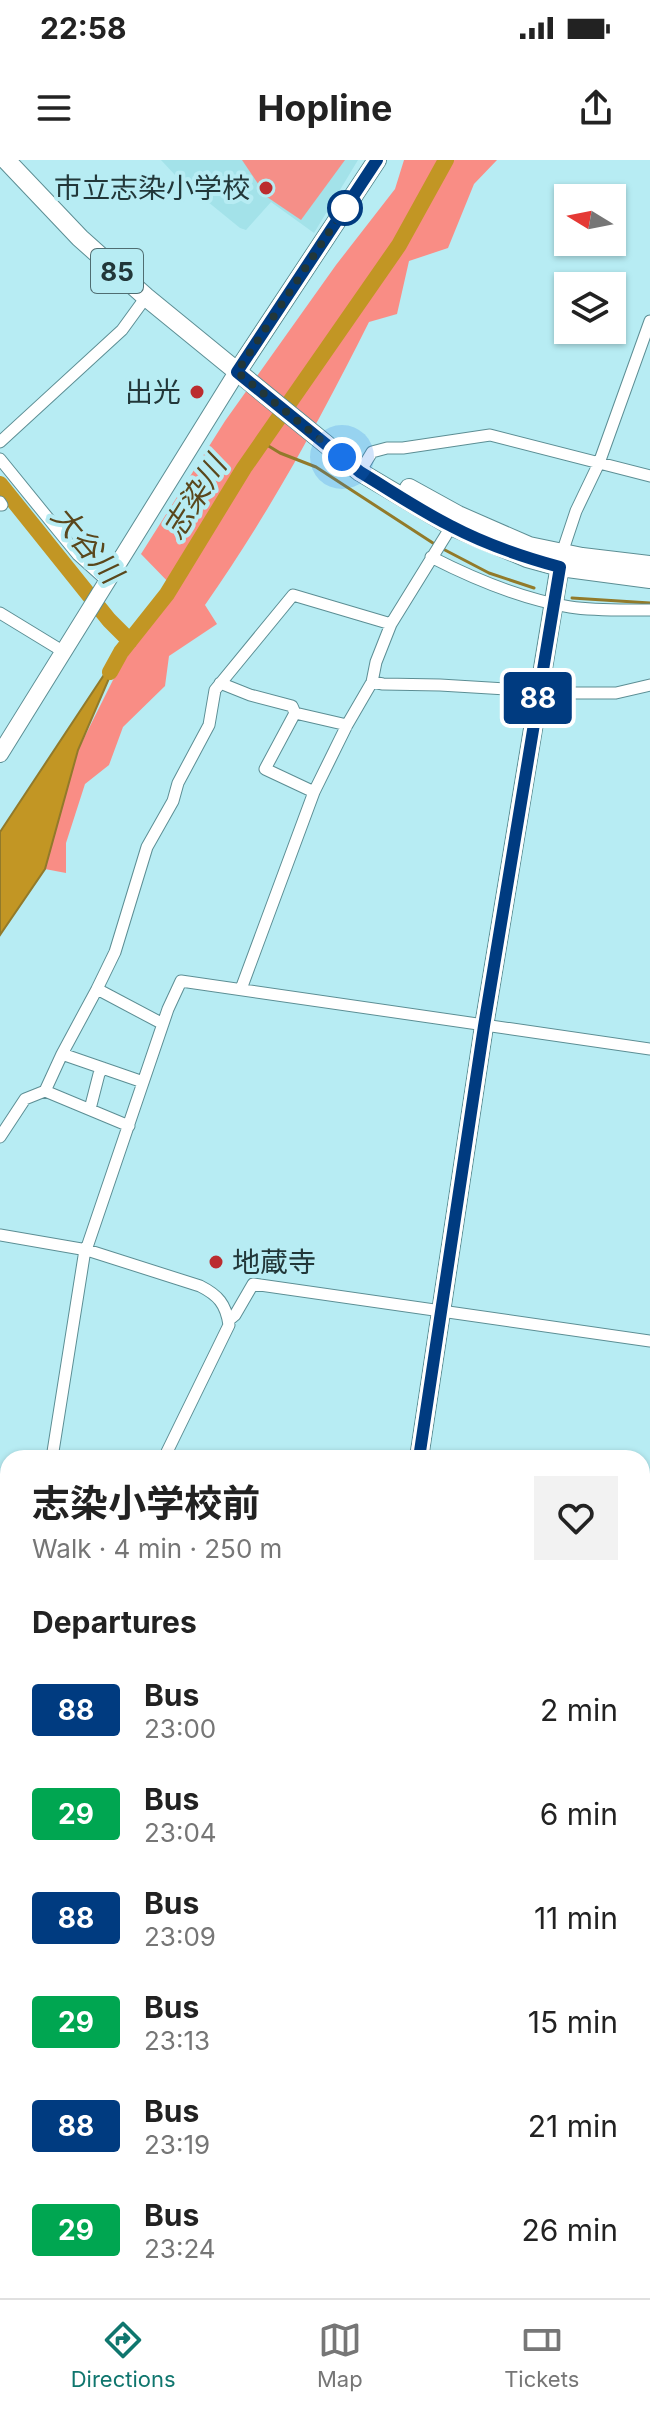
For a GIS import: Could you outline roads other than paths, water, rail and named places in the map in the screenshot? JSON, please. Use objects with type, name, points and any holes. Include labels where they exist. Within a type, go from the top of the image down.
[{"type":"main road","name":"85","points":[[6,160],[80,238],[243,378]]},
{"type":"main road","points":[[377,160],[243,378],[362,468],[443,538],[529,546],[561,560],[650,579]]},
{"type":"main road","points":[[561,560],[582,557],[650,565]]},
{"type":"main road","points":[[420,1450],[484,1026],[561,560]]},
{"type":"street","points":[[0,442],[122,330],[146,297]]},
{"type":"street","points":[[561,560],[576,511],[642,363],[650,321]]},
{"type":"street","points":[[0,754],[85,615],[243,378]]},
{"type":"street","points":[[362,468],[372,452],[387,448],[490,435],[650,476]]},
{"type":"street","points":[[0,459],[78,555],[107,581]]},
{"type":"street","points":[[241,989],[314,792],[372,682],[376,662],[391,624],[443,538],[481,581],[553,603],[592,609],[650,610]]},
{"type":"street","points":[[0,1137],[25,1099],[45,1091],[115,952],[147,847],[209,725],[215,690],[220,683],[293,595],[391,624]]},
{"type":"street","points":[[0,613],[64,652]]},
{"type":"street","points":[[372,682],[616,693],[650,685]]},
{"type":"street","points":[[220,683],[292,706],[295,713]]},
{"type":"street","points":[[295,713],[347,725]]},
{"type":"street","points":[[295,713],[265,769],[314,792]]},
{"type":"street","points":[[53,1450],[84,1256],[163,1024],[181,981],[650,1049]]},
{"type":"street","points":[[97,989],[163,1024]]},
{"type":"street","points":[[62,1054],[143,1082]]},
{"type":"street","points":[[90,1109],[103,1068]]},
{"type":"street","points":[[45,1091],[129,1126]]},
{"type":"street","points":[[0,1235],[87,1250],[200,1286],[216,1294],[229,1320]]},
{"type":"street","points":[[168,1450],[229,1320],[253,1284],[650,1341]]},
{"type":"waterway","name":"志染川","points":[[110,672],[121,652],[167,594],[244,468],[399,245],[446,160]]},
{"type":"waterway","points":[[262,442],[280,453],[316,467],[436,545]]},
{"type":"waterway","name":"大谷川","points":[[0,484],[109,620],[130,641]]},
{"type":"waterway","points":[[443,549],[489,573],[534,588]]},
{"type":"waterway","points":[[572,598],[650,603]]},
{"type":"place","name":"市立志染小学校","points":[[266,188]]},
{"type":"place","name":"出光","points":[[197,392]]},
{"type":"place","name":"地蔵寺","points":[[216,1262]]}]
